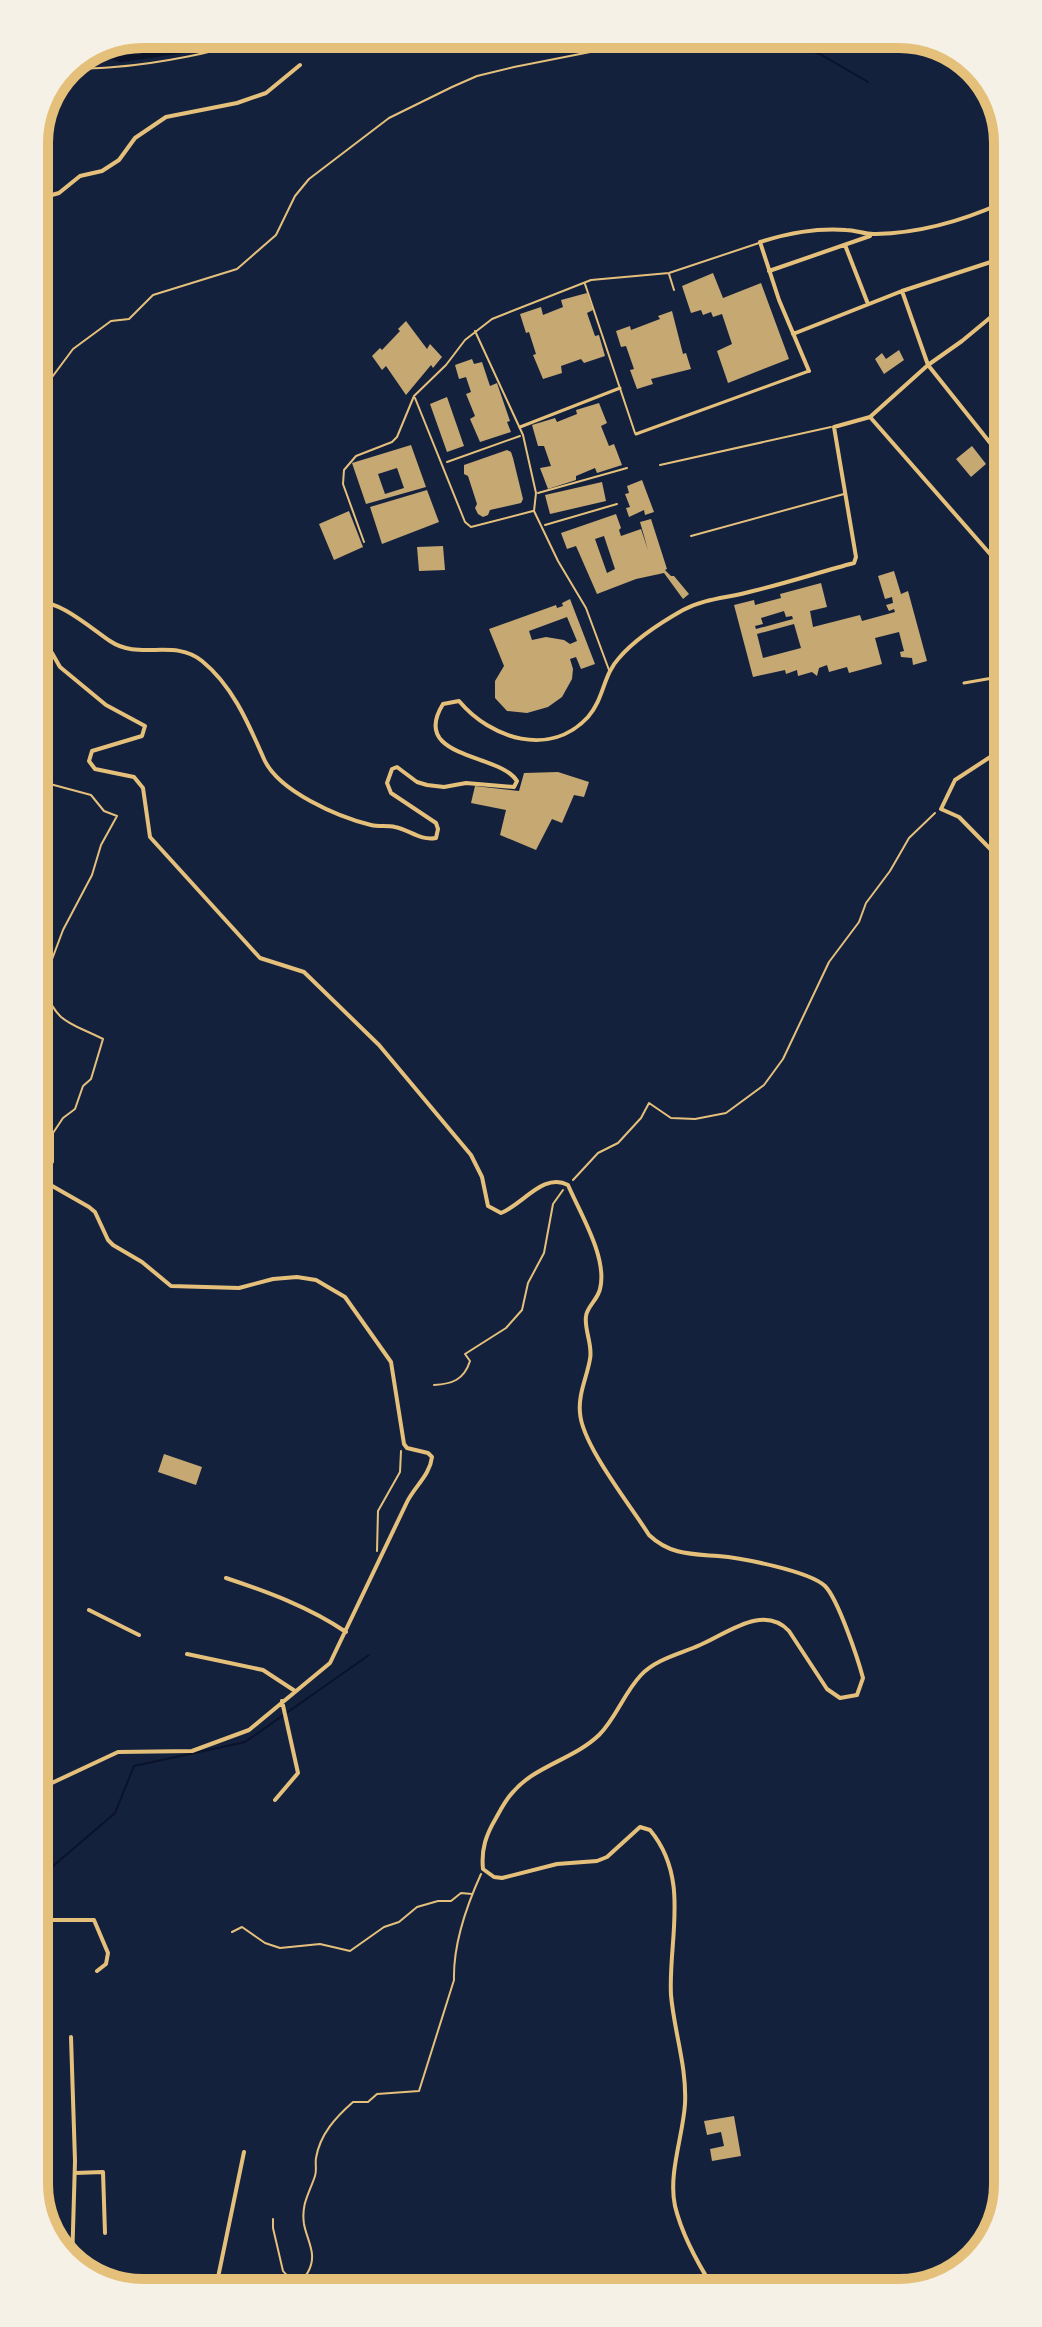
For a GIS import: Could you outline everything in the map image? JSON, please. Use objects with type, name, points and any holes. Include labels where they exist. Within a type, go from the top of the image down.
[{"type":"street","points":[[48,196],[59,193],[80,176],[102,171],[119,160],[135,138],[166,117],[237,103],[266,93],[300,65]]},
{"type":"street","points":[[769,271],[873,235],[928,229],[966,219],[994,207]]},
{"type":"street","points":[[636,434],[809,371],[760,242],[805,230],[853,230],[873,235]]},
{"type":"street","points":[[845,245],[868,304]]},
{"type":"street","points":[[793,334],[902,291],[994,261]]},
{"type":"street","points":[[902,291],[928,365],[994,448]]},
{"type":"street","points":[[48,603],[123,648],[141,651],[168,648],[201,660],[244,714],[264,758],[278,779],[322,808],[373,826],[397,827],[427,840],[436,838],[436,823],[391,793],[387,783],[392,769],[397,767],[417,782],[444,787],[466,783],[514,787],[517,781],[503,767],[466,756],[447,746],[438,734],[436,716],[443,704],[459,701],[482,725],[500,735],[546,739],[570,731],[588,717],[601,696],[609,670],[619,657],[651,629],[698,602],[751,592],[854,563],[856,557],[834,427],[870,417],[928,365],[994,314]]},
{"type":"street","points":[[520,427],[620,388]]},
{"type":"street","points":[[870,417],[994,558]]},
{"type":"street","points":[[48,646],[60,667],[106,705],[145,726],[142,736],[92,751],[89,761],[95,769],[134,777],[143,788],[150,837],[260,958],[304,972],[379,1045],[471,1155],[482,1177],[488,1206],[501,1213],[515,1207],[546,1182],[560,1180],[568,1185],[594,1242],[599,1263],[600,1289],[586,1315],[591,1356],[580,1413],[585,1433],[594,1449],[649,1535],[660,1545],[697,1556],[719,1556],[801,1573],[819,1581],[829,1590],[835,1603],[862,1673],[863,1685],[857,1695],[847,1698],[832,1694],[789,1631],[776,1622],[742,1624],[664,1659],[638,1677],[600,1734],[513,1791],[485,1839],[483,1849],[483,1869],[494,1877],[502,1878],[557,1864],[597,1861],[615,1851],[636,1829],[645,1827],[654,1835],[672,1881],[676,1914],[671,1998],[683,2060],[685,2101],[674,2189],[675,2207],[686,2238],[709,2279]]},
{"type":"street","points":[[964,683],[994,678]]},
{"type":"street","points":[[994,755],[955,780],[941,809],[959,817],[994,853]]},
{"type":"street","points":[[48,1184],[89,1207],[113,1245],[142,1262],[171,1286],[239,1288],[273,1279],[297,1277],[332,1287],[345,1297],[387,1354],[404,1444],[432,1457],[425,1478],[407,1502],[330,1663],[249,1730],[192,1751],[118,1752],[48,1785]]},
{"type":"street","points":[[226,1578],[311,1611],[346,1632]]},
{"type":"street","points":[[89,1610],[139,1635]]},
{"type":"street","points":[[187,1654],[263,1670],[295,1691]]},
{"type":"street","points":[[275,1800],[298,1773],[282,1701]]},
{"type":"street","points":[[48,1920],[94,1920],[108,1953],[106,1964],[97,1971]]},
{"type":"street","points":[[71,2037],[75,2173],[73,2247]]},
{"type":"street","points":[[218,2279],[244,2152]]},
{"type":"street","points":[[75,2173],[103,2172],[105,2233]]},
{"type":"lane","points":[[364,542],[343,484],[344,470],[356,456],[392,442],[397,437],[414,396],[446,365],[475,330],[492,319],[585,283],[669,273],[760,242]]},
{"type":"lane","points":[[669,273],[674,290]]},
{"type":"lane","points":[[585,283],[636,434]]},
{"type":"lane","points":[[475,330],[523,435],[536,493],[534,511],[586,608],[609,670]]},
{"type":"lane","points":[[414,396],[465,522],[471,527],[534,511]]},
{"type":"lane","points":[[660,465],[834,427]]},
{"type":"lane","points":[[536,493],[627,468]]},
{"type":"lane","points":[[691,536],[845,494]]},
{"type":"path","points":[[84,69],[144,63],[224,48]]},
{"type":"path","points":[[48,383],[73,349],[111,321],[129,319],[153,295],[237,269],[276,235],[295,196],[309,179],[389,118],[477,76],[611,48]]},
{"type":"path","points":[[667,48],[685,51],[691,48]]},
{"type":"path","points":[[442,464],[523,435]]},
{"type":"path","points":[[540,526],[617,504]]},
{"type":"path","points":[[48,783],[91,795],[104,811],[117,816],[101,845],[92,875],[63,930],[48,970]]},
{"type":"path","points":[[434,1385],[461,1378],[470,1361],[465,1354],[506,1328],[522,1310],[528,1283],[544,1253],[553,1204],[598,1153],[625,1136],[649,1103],[671,1118],[695,1119],[726,1113],[764,1085],[783,1059],[829,962],[859,922],[866,903],[909,838],[941,809]]},
{"type":"path","points":[[48,1000],[62,1020],[103,1039],[91,1079],[83,1086],[75,1109],[63,1118],[53,1133],[53,1162],[48,1169]]},
{"type":"path","points":[[374,1563],[378,1511],[400,1472],[401,1451]]},
{"type":"path","points":[[273,2219],[283,2271],[293,2279],[302,2278],[308,2272],[312,2247],[304,2225],[303,2204],[330,2123],[353,2102],[368,2102],[377,2094],[419,2091],[454,1980],[459,1937],[483,1869]]},
{"type":"path","points":[[232,1932],[242,1927],[265,1943],[280,1948],[320,1944],[350,1951],[384,1927],[399,1922],[417,1907],[451,1901],[461,1893],[472,1894]]},
{"type":"building","points":[[713,273],[723,298],[761,283],[789,359],[728,383],[717,351],[732,344],[722,314],[713,317],[711,312],[703,315],[701,310],[691,313],[682,286]]},
{"type":"building","points":[[587,293],[593,310],[587,313],[595,336],[599,335],[605,356],[561,366],[562,373],[543,379],[533,355],[536,354],[529,332],[526,333],[520,314],[541,307],[543,315],[563,307],[561,300]]},
{"type":"building","points":[[672,311],[683,354],[686,353],[691,369],[651,379],[653,384],[637,389],[626,346],[621,347],[616,331],[630,326],[631,330]]},
{"type":"building","points":[[406,321],[427,349],[430,344],[442,357],[433,368],[431,365],[406,395],[386,366],[382,370],[372,356],[380,348],[382,350]]},
{"type":"building","points":[[899,350],[904,360],[884,374],[875,359],[882,353],[886,359]]},
{"type":"building","points":[[472,359],[474,364],[482,362],[490,386],[497,383],[510,421],[507,422],[511,432],[480,442],[470,419],[475,416],[466,394],[471,392],[466,377],[459,379],[455,365]]},
{"type":"building","points":[[447,397],[464,446],[447,452],[430,404]]},
{"type":"building","points":[[599,403],[607,423],[601,426],[609,446],[614,444],[622,465],[597,473],[595,468],[576,476],[576,480],[548,489],[540,468],[551,466],[544,446],[538,446],[532,425],[555,418],[557,422],[577,414],[576,410]]},
{"type":"building","points":[[411,445],[426,487],[366,504],[352,463]],"holes":[[[397,468],[404,488],[385,494],[378,474]]]},
{"type":"building","points":[[972,446],[986,464],[971,477],[956,459]]},
{"type":"building","points":[[507,450],[513,458],[523,499],[521,503],[490,510],[483,517],[475,508],[477,504],[468,476],[464,474],[464,465]]},
{"type":"building","points":[[642,480],[654,512],[645,515],[644,510],[629,517],[626,508],[630,507],[625,494],[629,493],[627,486]]},
{"type":"building","points":[[602,482],[606,501],[550,514],[545,495]]},
{"type":"building","points":[[427,490],[439,522],[382,544],[370,507]]},
{"type":"building","points":[[349,511],[363,547],[334,560],[319,524]]},
{"type":"building","points":[[616,514],[621,536],[641,529],[648,550],[640,522],[651,519],[665,570],[689,594],[683,599],[664,573],[636,579],[597,594],[576,546],[567,549],[561,533]],"holes":[[[604,536],[615,569],[607,573],[595,539]]]},
{"type":"building","points":[[443,546],[445,570],[419,571],[417,547]]},
{"type":"building","points":[[894,571],[901,594],[908,591],[927,661],[913,665],[912,658],[901,657],[900,652],[904,651],[899,632],[875,638],[882,664],[849,673],[847,667],[829,672],[827,665],[819,668],[817,676],[812,672],[798,676],[797,670],[786,674],[785,670],[753,677],[734,605],[754,600],[755,605],[781,598],[780,594],[821,583],[827,607],[810,611],[813,627],[860,615],[862,621],[895,612],[894,609],[889,611],[886,605],[893,603],[892,597],[885,599],[878,576]],"holes":[[[784,611],[786,617],[792,616],[793,619],[756,629],[755,626],[763,624],[761,618]],[[794,624],[801,648],[763,658],[757,634]]]},
{"type":"building","points":[[570,599],[595,664],[581,669],[576,657],[570,659],[572,679],[562,697],[548,707],[527,713],[507,711],[495,698],[495,681],[504,666],[489,629],[556,605],[557,608],[563,606],[562,603]],"holes":[[[567,617],[577,641],[570,644],[546,637],[532,640],[529,631]]]},
{"type":"building","points":[[558,772],[589,782],[584,797],[574,795],[562,823],[552,819],[536,850],[500,835],[506,810],[471,803],[475,786],[519,791],[524,773]]},
{"type":"building","points":[[164,1454],[202,1467],[196,1485],[158,1472]]},
{"type":"building","points":[[734,2116],[741,2156],[712,2161],[710,2149],[724,2146],[721,2132],[707,2135],[704,2121]]},
{"type":"waterway","points":[[114,53],[121,55],[169,48]]},
{"type":"waterway","points":[[803,48],[820,54],[868,82]]},
{"type":"waterway","points":[[48,1870],[115,1813],[134,1766],[245,1742],[369,1655]]}]
